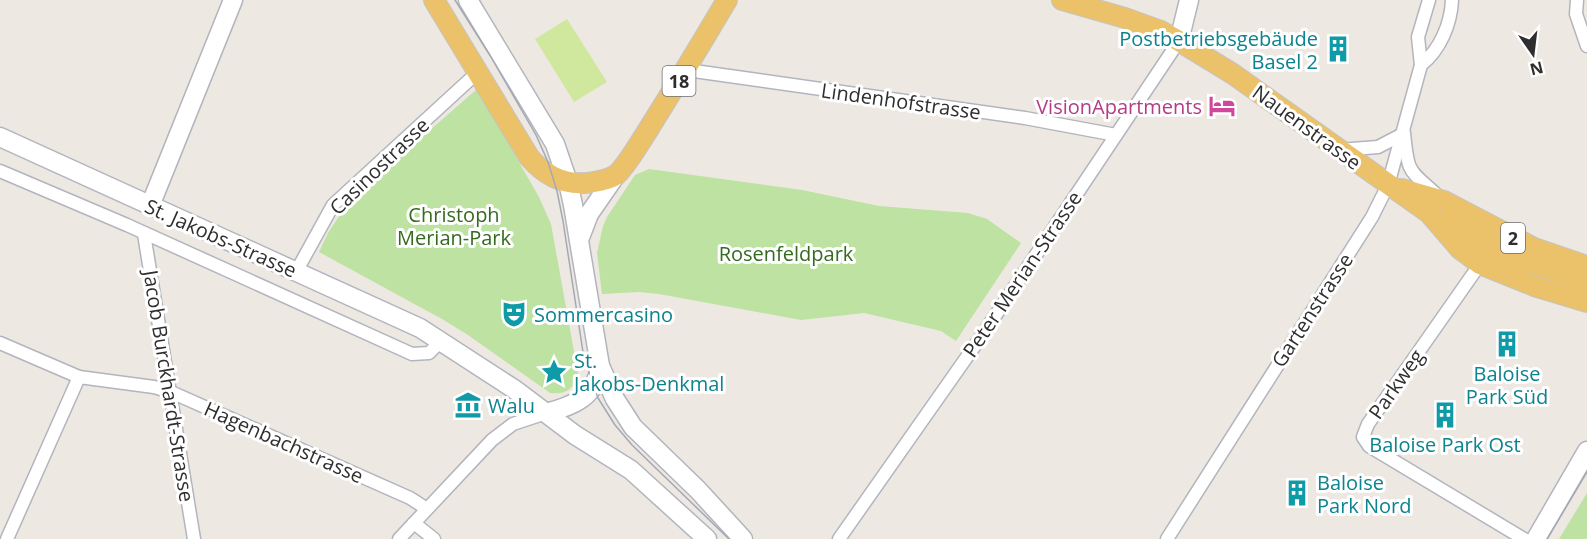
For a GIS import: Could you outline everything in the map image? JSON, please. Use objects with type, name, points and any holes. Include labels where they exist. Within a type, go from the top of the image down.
[{"type":"main road","points":[[150,206],[233,0]]},
{"type":"main road","points":[[434,0],[529,157],[546,174],[568,182],[597,182],[616,175]]},
{"type":"main road","points":[[468,0],[547,129],[558,152],[568,182],[600,366],[615,399],[633,427],[698,490],[743,539]]},
{"type":"main road","name":"18","points":[[616,175],[687,70],[727,0]]},
{"type":"main road","name":"Nauenstrasse","points":[[1062,0],[1125,18],[1161,31],[1179,41],[1230,72],[1388,185],[1534,248],[1587,266]]},
{"type":"main road","name":"Peter Merian-Strasse","points":[[1179,41],[1189,0]]},
{"type":"main road","name":"St. Jakobs-Strasse","points":[[0,137],[408,322],[514,389],[575,435],[631,470],[707,539]]},
{"type":"main road","points":[[579,241],[589,214],[616,175]]},
{"type":"main road","points":[[1436,207],[1505,254],[1587,282]]},
{"type":"main road","name":"2","points":[[1436,207],[1460,249],[1480,264],[1537,288],[1587,302]]},
{"type":"main road","points":[[546,413],[574,405],[585,398],[597,379],[600,366]]},
{"type":"main road","points":[[1536,539],[1587,451]]},
{"type":"street","name":"Gartenstrasse","points":[[1167,539],[1372,217],[1388,185],[1422,66],[1418,37],[1429,0]]},
{"type":"street","name":"Gartenstrasse","points":[[1422,66],[1435,52],[1442,38],[1452,0]]},
{"type":"street","points":[[1587,3],[1577,0],[1576,14],[1587,46]]},
{"type":"street","name":"Peter Merian-Strasse","points":[[839,539],[983,334],[1179,41]]},
{"type":"street","name":"Lindenhofstrasse","points":[[687,70],[1025,118],[1116,135]]},
{"type":"street","name":"Casinostrasse","points":[[296,272],[333,206],[478,72]]},
{"type":"street","points":[[1339,150],[1378,147],[1402,130],[1410,169],[1436,207]]},
{"type":"street","name":"St. Jakobs-Strasse","points":[[0,171],[412,354],[429,353],[441,341]]},
{"type":"street","name":"Jacob Burckhardt-Strasse","points":[[144,234],[194,539]]},
{"type":"street","name":"Parkweg","points":[[1480,264],[1368,423],[1363,437],[1369,447],[1524,539]]},
{"type":"street","name":"Hagenbachstrasse","points":[[0,343],[79,376],[154,387],[171,392],[410,498],[427,509]]},
{"type":"street","points":[[7,539],[79,376]]},
{"type":"street","points":[[399,539],[492,440],[513,424],[546,413]]},
{"type":"street","points":[[414,523],[434,539]]},
{"type":"green space","points":[[567,19],[607,82],[574,102],[535,39]]},
{"type":"green space","name":"Christoph Merian-Park","points":[[477,89],[539,197],[551,224],[578,374],[572,387],[565,392],[550,393],[442,319],[319,252],[328,233],[350,200]]},
{"type":"green space","name":"Rosenfeldpark","points":[[649,169],[802,190],[879,206],[968,213],[987,219],[1021,243],[956,341],[941,331],[864,313],[801,320],[659,294],[639,292],[602,294],[597,253],[603,226],[635,175]]},
{"type":"green space","points":[[1587,493],[1587,539],[1559,539]]},
{"type":"tram line","points":[[455,0],[536,135],[548,162],[563,221],[583,352],[598,398],[615,425],[632,445],[729,539]]},
{"type":"tram line","points":[[1547,539],[1587,472]]},
{"type":"place","name":"Postbetriebsgebäude Basel 2","points":[[1338,49]]},
{"type":"place","name":"VisionApartments","points":[[1222,106]]},
{"type":"place","name":"Sommercasino","points":[[514,314]]},
{"type":"place","name":"Baloise Park Süd","points":[[1507,344]]},
{"type":"place","name":"St. Jakobs-Denkmal","points":[[554,372]]},
{"type":"place","name":"Walu","points":[[468,405]]},
{"type":"place","name":"Baloise Park Ost","points":[[1445,415]]},
{"type":"place","name":"Baloise Park Nord","points":[[1297,493]]}]
